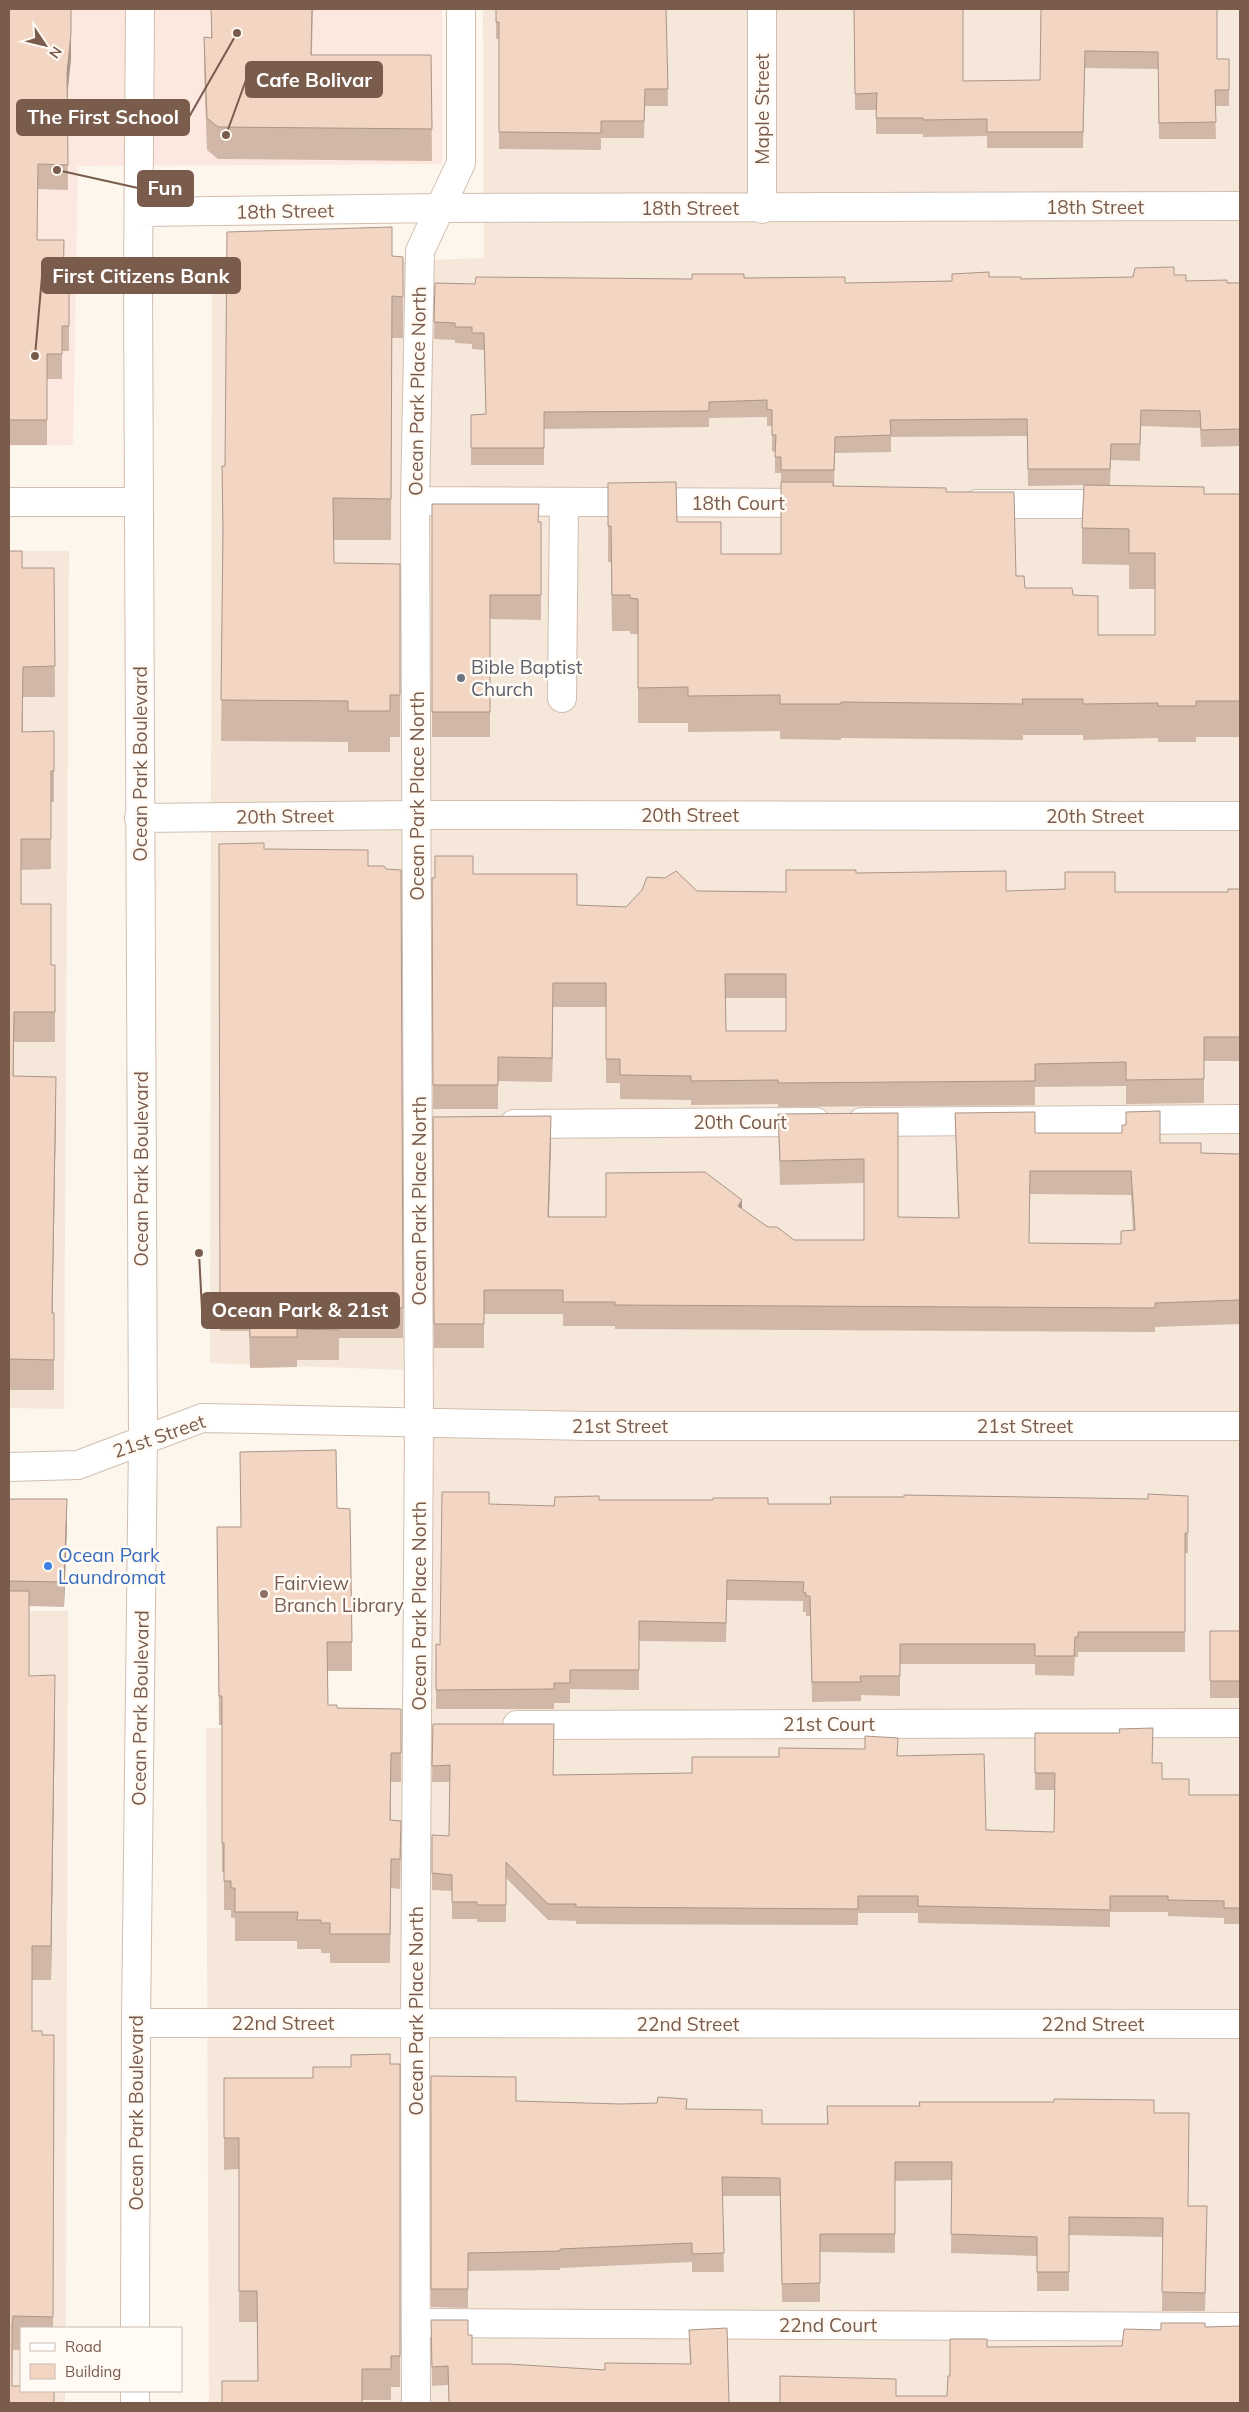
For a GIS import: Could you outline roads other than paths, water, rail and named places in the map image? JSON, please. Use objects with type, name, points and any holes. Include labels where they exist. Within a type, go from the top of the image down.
[{"type":"street","name":"Ocean Park Boulevard","points":[[135,2327],[136,2022],[143,1439],[139,818],[140,9]]},
{"type":"street","name":"Ocean Park Place North","points":[[416,2403],[415,2024],[428,1725],[420,1422],[429,1124],[417,814],[415,501],[420,251],[461,163],[461,9]]},
{"type":"street","name":"Maple Street","points":[[762,9],[762,209]]},
{"type":"street","name":"18th Street","points":[[139,212],[441,208],[762,209],[1240,206]]},
{"type":"street","name":"18th Court","points":[[415,501],[843,503]]},
{"type":"street","points":[[9,502],[139,502]]},
{"type":"street","points":[[562,698],[564,502]]},
{"type":"street","points":[[952,504],[1141,504]]},
{"type":"street","name":"20th Street","points":[[139,818],[417,814],[1240,816]]},
{"type":"street","name":"20th Court","points":[[488,1124],[1240,1119]]},
{"type":"street","name":"21st Street","points":[[9,1467],[78,1465],[202,1418],[588,1426],[1240,1426]]},
{"type":"street","name":"21st Court","points":[[488,1725],[1240,1723]]},
{"type":"street","name":"22nd Street","points":[[136,2022],[1240,2024]]},
{"type":"street","name":"22nd Court","points":[[416,2323],[1240,2326]]},
{"type":"place","name":"The First School","points":[[237,33]]},
{"type":"place","name":"Cafe Bolivar","points":[[226,135]]},
{"type":"place","name":"Fun","points":[[57,170]]},
{"type":"place","name":"First Citizens Bank","points":[[35,356]]},
{"type":"place","name":"Bible Baptist Church","points":[[461,678]]},
{"type":"place","name":"Ocean Park & 21st","points":[[199,1253]]},
{"type":"place","name":"Ocean Park Laundromat","points":[[48,1566]]},
{"type":"place","name":"Fairview Branch Library","points":[[264,1594]]}]
